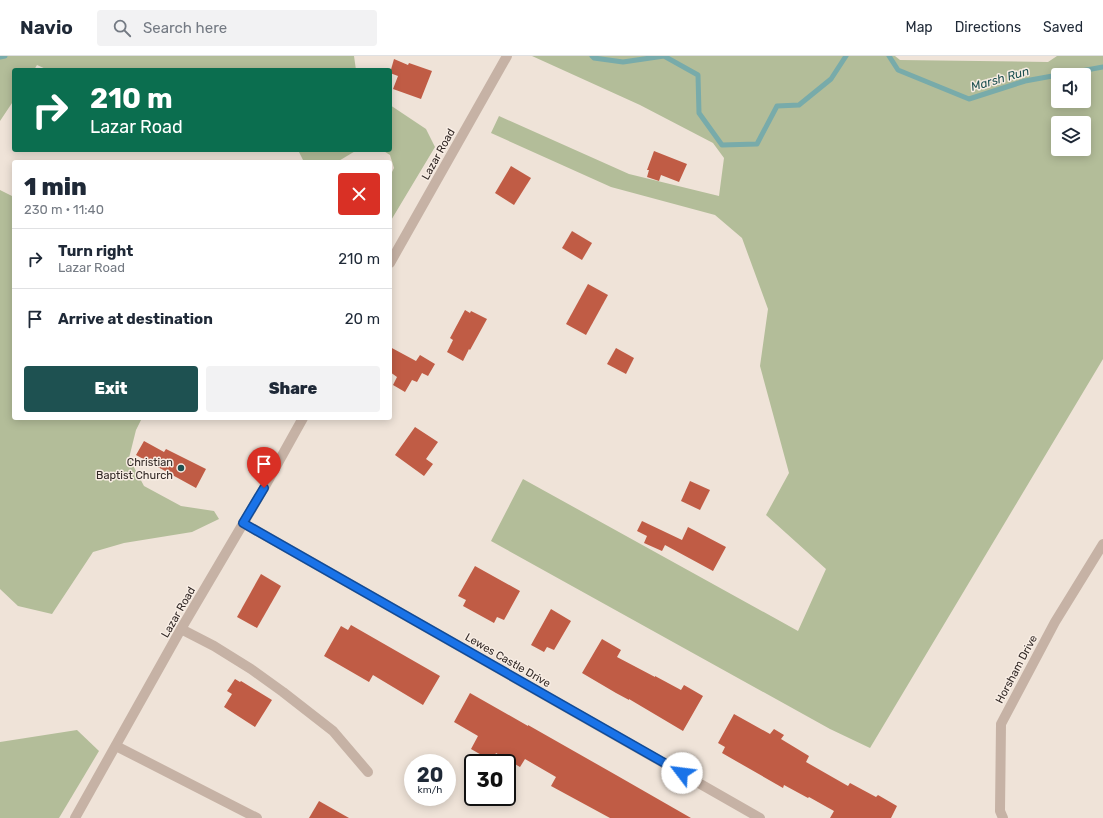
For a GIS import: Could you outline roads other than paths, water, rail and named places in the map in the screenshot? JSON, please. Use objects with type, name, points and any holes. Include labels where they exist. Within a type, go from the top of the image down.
[{"type":"street","name":"Lazar Road","points":[[392,259],[507,56]]},
{"type":"street","name":"Lazar Road","points":[[75,818],[181,629],[302,420]]},
{"type":"street","name":"Lewes Castle Drive","points":[[243,523],[760,818]]},
{"type":"street","name":"Horsham Drive","points":[[1004,818],[1000,811],[1001,724],[1055,622],[1103,544]]},
{"type":"street","points":[[181,629],[214,646],[251,669],[334,731],[368,772]]},
{"type":"street","points":[[116,746],[257,818]]},
{"type":"waterway","name":"Marsh Run","points":[[0,57],[5,56]]},
{"type":"waterway","name":"Marsh Run","points":[[592,56],[594,58],[623,62],[664,56],[698,75],[699,113],[722,145],[757,144],[777,106],[799,105],[831,79],[846,56]]},
{"type":"waterway","name":"Marsh Run","points":[[889,56],[898,70],[969,99],[1025,81],[1051,76]]},
{"type":"waterway","name":"Marsh Run","points":[[1091,69],[1103,67]]},
{"type":"place","name":"Christian Baptist Church","points":[[181,468]]}]
